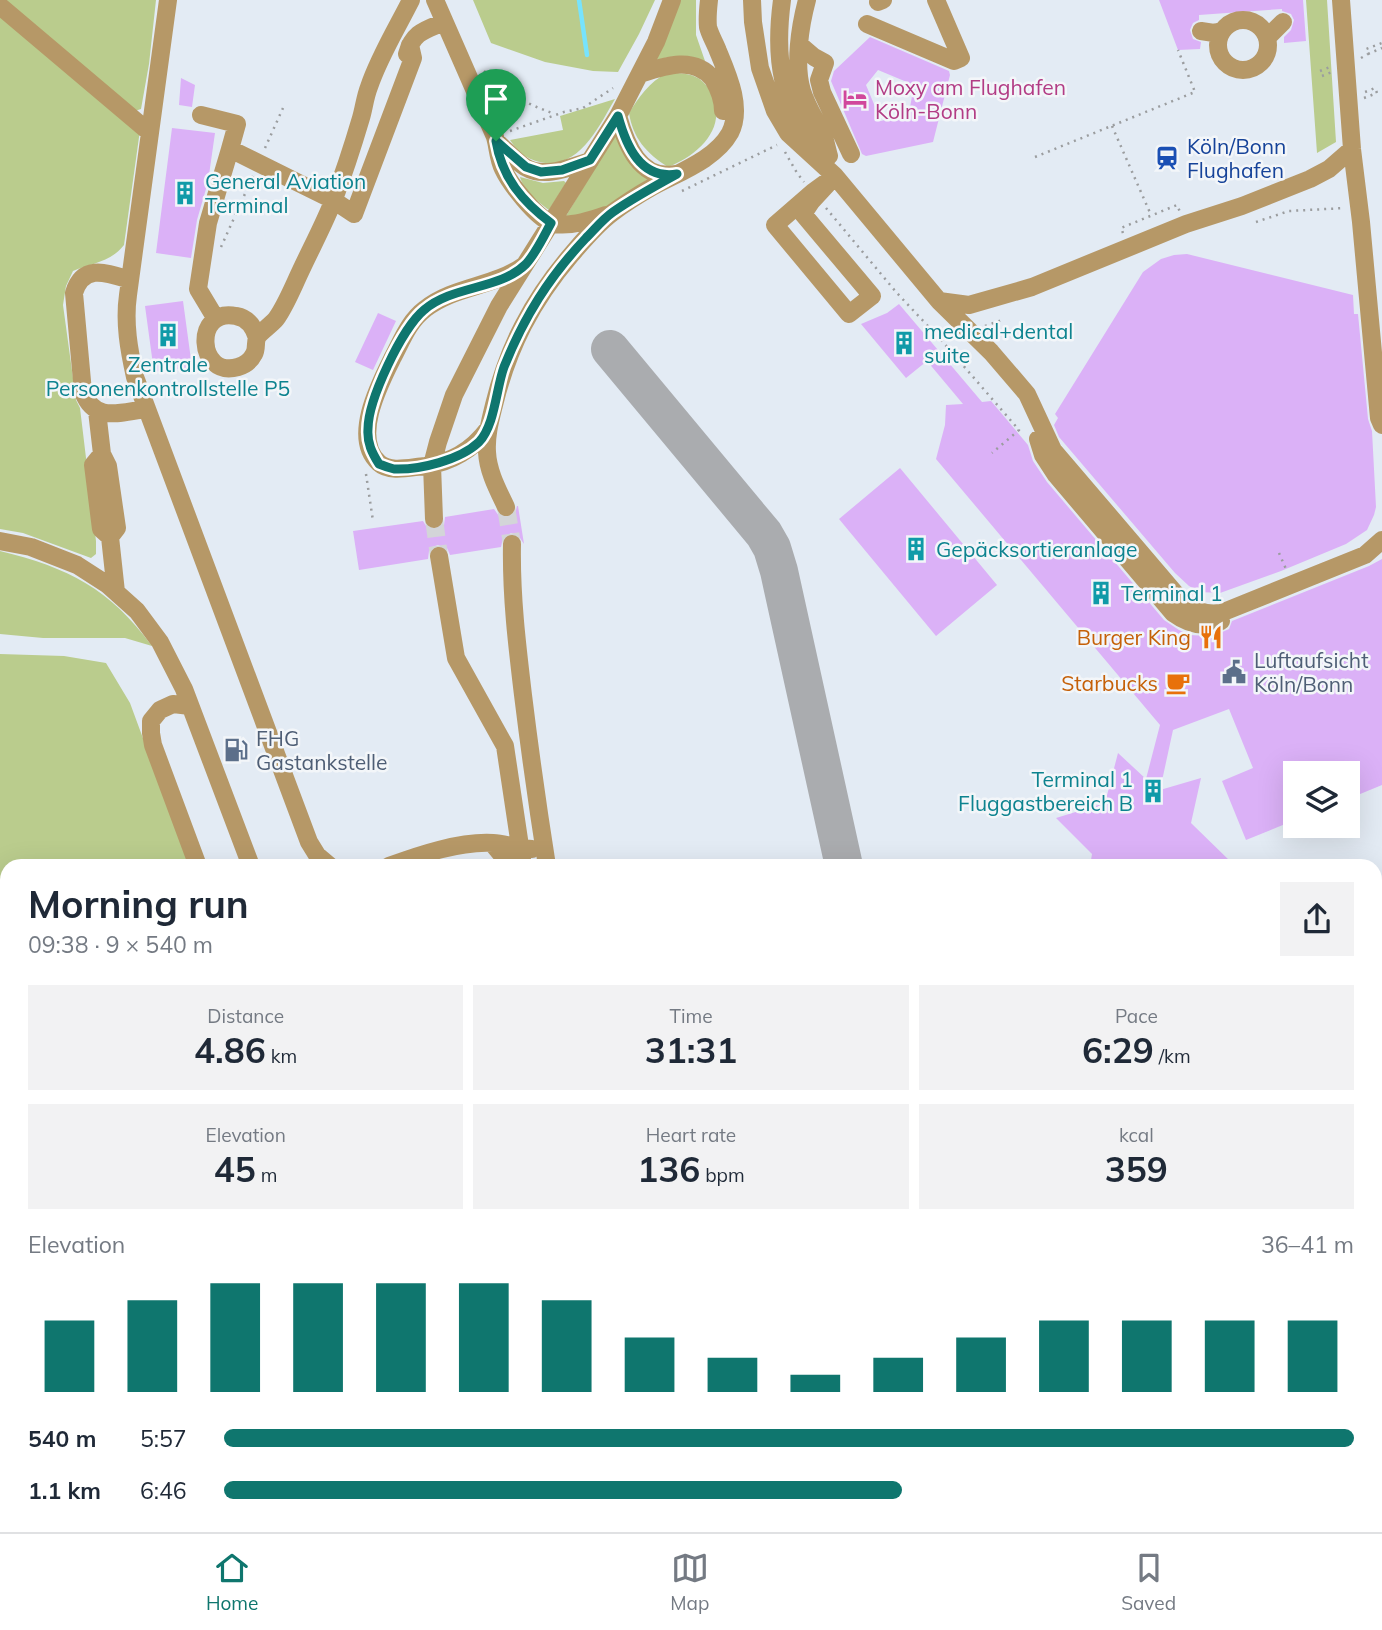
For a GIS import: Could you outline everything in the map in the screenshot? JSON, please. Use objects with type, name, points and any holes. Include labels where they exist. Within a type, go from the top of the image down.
[{"type":"street","points":[[168,0],[126,308],[128,342],[135,377],[146,410],[309,842],[322,859]]},
{"type":"street","points":[[361,118],[360,94],[371,61],[401,0]]},
{"type":"street","points":[[257,338],[271,325],[283,306],[333,200],[369,86],[411,0]]},
{"type":"street","points":[[361,118],[420,0]]},
{"type":"street","points":[[435,0],[496,139],[504,172],[531,208],[551,223],[580,223],[612,212]]},
{"type":"street","points":[[434,519],[432,465],[454,395],[499,306],[618,116],[656,42],[672,0]]},
{"type":"street","points":[[506,507],[489,468],[488,429],[501,377],[516,336],[535,302],[578,247],[612,212],[698,162],[717,149],[730,132],[735,110],[727,75],[709,29],[709,0]]},
{"type":"street","points":[[752,0],[760,68],[775,111],[788,133],[835,176],[939,301],[991,352],[1027,394],[1053,450],[1181,600],[1207,615],[1221,613],[1365,555],[1382,540]]},
{"type":"street","points":[[782,0],[779,36],[781,70],[791,105],[803,128],[986,346],[1018,391],[1048,465],[1173,612],[1193,624],[1211,625],[1382,555]]},
{"type":"street","points":[[807,0],[798,63],[801,89],[824,137],[835,176]]},
{"type":"street","points":[[867,23],[954,61],[961,58],[936,0]]},
{"type":"street","points":[[1341,0],[1352,149],[1382,425]]},
{"type":"street","points":[[1348,0],[1367,219],[1375,281],[1382,304]]},
{"type":"street","points":[[0,6],[149,132]]},
{"type":"street","points":[[1235,21],[1251,21],[1258,25],[1264,31],[1268,47],[1262,62],[1247,70],[1231,68],[1219,55],[1218,38],[1222,31],[1235,21]]},
{"type":"street","points":[[333,200],[354,178],[401,76],[410,45],[419,32],[444,22]]},
{"type":"street","points":[[1267,38],[1283,22]]},
{"type":"street","points":[[1201,31],[1222,31]]},
{"type":"street","points":[[230,149],[333,200],[354,214],[413,58],[410,45]]},
{"type":"street","points":[[800,45],[825,63],[819,80],[821,92],[851,154]]},
{"type":"street","points":[[640,74],[669,65],[684,64],[697,66],[706,72],[718,89],[723,105],[717,149]]},
{"type":"street","points":[[201,115],[237,124],[208,223],[198,289],[216,319]]},
{"type":"street","points":[[618,116],[626,143],[648,169],[658,174],[677,174]]},
{"type":"street","points":[[496,139],[526,167],[541,172],[562,170],[590,160]]},
{"type":"street","points":[[939,301],[969,305],[1032,287],[1168,231],[1310,179],[1329,169],[1352,149]]},
{"type":"street","points":[[835,176],[803,214],[872,296],[849,314],[775,225],[835,176]]},
{"type":"street","points":[[1359,208],[1368,240],[1382,407]]},
{"type":"street","points":[[488,429],[479,441],[460,455],[432,465],[393,469],[379,464],[374,456],[369,444],[368,428],[372,404],[386,372],[410,325],[424,309],[455,293],[511,274],[526,264]]},
{"type":"street","points":[[130,280],[94,272],[80,280],[74,293],[83,392],[88,404],[97,411],[107,413],[146,410]]},
{"type":"street","points":[[233,315],[249,323],[257,338],[254,354],[241,366],[232,368],[215,363],[208,356],[204,340],[210,325],[216,319],[233,315]]},
{"type":"street","points":[[97,411],[102,454],[93,465],[101,528],[110,537],[116,592]]},
{"type":"street","points":[[1181,600],[1210,607],[1229,603],[1370,544],[1382,530]]},
{"type":"street","points":[[0,541],[30,547],[77,565],[116,592],[137,611],[160,642],[184,689],[248,859]]},
{"type":"street","points":[[512,544],[511,580],[518,651],[546,858]]},
{"type":"street","points":[[439,556],[456,659],[505,746],[522,859]]},
{"type":"street","points":[[190,706],[173,704],[160,710],[151,721],[151,733],[153,745],[195,859]]},
{"type":"street","points":[[406,859],[419,854],[492,843],[521,848],[546,858]]},
{"type":"street","points":[[492,843],[505,859]]},
{"type":"path","points":[[1368,54],[1366,50],[1382,43]]},
{"type":"path","points":[[1361,58],[1382,48]]},
{"type":"path","points":[[1035,157],[1195,92],[1178,50]]},
{"type":"path","points":[[479,65],[511,94],[530,105],[557,114]]},
{"type":"path","points":[[496,139],[557,114],[583,108],[613,89],[619,81]]},
{"type":"path","points":[[1376,90],[1382,89]]},
{"type":"path","points":[[218,252],[283,108]]},
{"type":"path","points":[[1112,126],[1151,215]]},
{"type":"path","points":[[760,153],[779,143]]},
{"type":"path","points":[[243,200],[247,202]]},
{"type":"path","points":[[1121,228],[1177,205]]},
{"type":"path","points":[[1256,222],[1289,211],[1359,208]]},
{"type":"path","points":[[228,232],[234,233]]},
{"type":"path","points":[[942,341],[1019,430],[992,453]]},
{"type":"path","points":[[366,470],[373,521]]},
{"type":"shaded area","points":[[0,0],[1382,0],[1382,859],[0,859]]},
{"type":"green space","points":[[5,0],[156,0],[141,109],[135,111]]},
{"type":"green space","points":[[473,0],[655,0],[618,72],[593,71],[545,62],[491,43]]},
{"type":"green space","points":[[680,0],[696,0],[696,35],[705,61],[687,57],[658,60],[656,57]]},
{"type":"green space","points":[[1306,0],[1327,0],[1336,142],[1317,153]]},
{"type":"green space","points":[[0,12],[140,130],[124,245],[107,259],[73,271],[66,286],[63,305],[76,400],[80,408],[96,541],[96,554],[91,558],[23,533],[0,529]]},
{"type":"green space","points":[[667,73],[686,74],[702,81],[710,91],[716,116],[714,127],[700,147],[680,162],[668,167],[642,144],[629,113],[650,85]]},
{"type":"green space","points":[[615,99],[595,133],[577,153],[566,160],[554,163],[535,161],[520,153],[510,140],[563,130],[560,116]]},
{"type":"green space","points":[[617,131],[653,176],[600,211],[566,216]]},
{"type":"green space","points":[[520,177],[543,183],[566,183],[549,210],[528,191]]},
{"type":"green space","points":[[0,551],[47,565],[86,583],[120,609],[152,646],[125,638],[43,638],[0,634]]},
{"type":"green space","points":[[0,654],[64,656],[106,663],[130,703],[187,859],[0,859]]},
{"type":"building","points":[[1159,0],[1303,0],[1306,41],[1284,43],[1284,37],[1291,30],[1294,20],[1291,14],[1282,9],[1199,15],[1199,20],[1193,23],[1190,30],[1193,39],[1201,42],[1200,49],[1178,50]]},
{"type":"building","name":"Moxy am Flughafen Köln-Bonn","points":[[870,37],[949,71],[933,142],[866,156],[862,154],[831,81],[834,71]],"holes":[[[878,70],[914,85],[909,113],[881,121],[866,85]]]},
{"type":"building","points":[[181,78],[195,85],[192,107],[179,105]]},
{"type":"building","name":"General Aviation Terminal","points":[[172,128],[215,133],[208,182],[197,220],[191,258],[156,253]]},
{"type":"building","points":[[1187,254],[1353,295],[1354,314],[1358,314],[1368,419],[1372,431],[1376,507],[1367,530],[1346,544],[1220,593],[1200,592],[1175,573],[1059,437],[1054,425],[1058,418],[1055,414],[1143,272],[1161,259]]},
{"type":"building","name":"Zentrale Personenkontrollstelle P5","points":[[183,301],[192,367],[154,372],[145,306]]},
{"type":"building","name":"Terminal 1","points":[[899,304],[982,402],[991,401],[1028,445],[1033,461],[1047,482],[1164,620],[1190,635],[1218,634],[1229,629],[1232,621],[1382,559],[1382,785],[1360,794],[1360,761],[1283,761],[1283,825],[1246,840],[1222,781],[1253,768],[1229,709],[1173,730],[1160,790],[1201,778],[1191,823],[1228,859],[1091,859],[1092,854],[1056,818],[1105,803],[1118,753],[1146,779],[1160,725],[936,459],[945,425],[946,405],[963,404],[927,361],[906,378],[861,324],[887,313]]},
{"type":"building","points":[[378,313],[396,321],[373,370],[355,362]]},
{"type":"building","name":"Gepäcksortieranlage","points":[[900,468],[997,585],[936,636],[839,519]]},
{"type":"building","points":[[517,506],[524,544],[518,535],[511,533],[503,538],[501,547],[450,555],[447,548],[438,545],[429,551],[428,559],[359,570],[353,531],[423,521],[428,529],[435,530],[444,525],[445,517],[494,509],[499,516],[506,518],[515,514]]},
{"type":"waterway","points":[[579,0],[587,55]]},
{"type":"taxiway","points":[[610,349],[764,534],[772,548],[842,859]]},
{"type":"tunnel","points":[[506,507],[512,544]]},
{"type":"tunnel","points":[[434,519],[439,556]]},
{"type":"place","name":"Moxy am Flughafen Köln-Bonn","points":[[855,99]]},
{"type":"place","name":"Köln/Bonn Flughafen","points":[[1167,158]]},
{"type":"place","name":"General Aviation Terminal","points":[[185,193]]},
{"type":"place","name":"Zentrale Personenkontrollstelle P5","points":[[168,335]]},
{"type":"place","name":"medical+dental suite","points":[[904,343]]},
{"type":"place","name":"Gepäcksortieranlage","points":[[916,549]]},
{"type":"place","name":"Terminal 1","points":[[1101,593]]},
{"type":"place","name":"Burger King","points":[[1211,637]]},
{"type":"place","name":"Luftaufsicht Köln/Bonn","points":[[1234,672]]},
{"type":"place","name":"Starbucks","points":[[1178,683]]},
{"type":"place","name":"FHG Gastankstelle","points":[[236,750]]},
{"type":"place","name":"Terminal 1 Fluggastbereich B","points":[[1153,791]]},
{"type":"route","points":[[618,116],[626,143],[648,169],[658,174],[677,174],[612,212],[547,284],[516,336],[501,377],[488,429],[479,441],[460,455],[432,465],[393,469],[379,464],[369,444],[370,411],[410,325],[424,309],[439,300],[497,280],[526,264],[551,223],[531,208],[504,172],[496,141],[526,167],[541,172],[562,170],[590,160],[618,116]]}]
